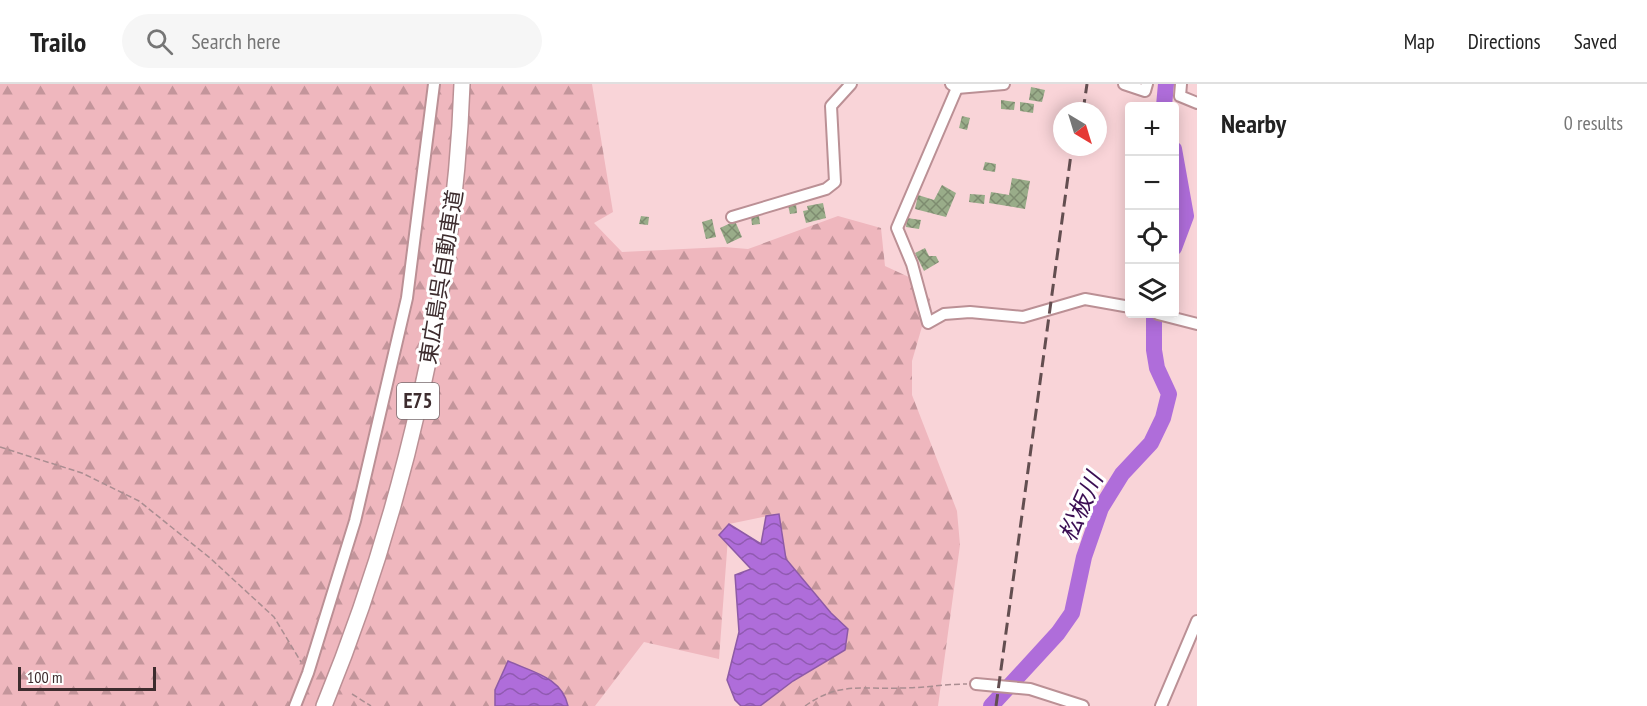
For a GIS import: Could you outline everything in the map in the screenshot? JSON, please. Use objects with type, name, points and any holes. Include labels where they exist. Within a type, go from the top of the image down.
[{"type":"highway","name":"東広島呉自動車道","points":[[324,706],[344,658],[377,558],[426,371],[456,190],[462,84]]},
{"type":"street","points":[[295,706],[308,673],[355,521],[407,298],[434,84]]},
{"type":"street","points":[[732,217],[826,189],[835,182],[831,106],[851,84]]},
{"type":"street","points":[[1004,84],[954,86],[897,228],[912,264],[928,323],[944,314],[970,312],[1023,316],[1085,299],[1125,306]]},
{"type":"street","points":[[1124,84],[1145,91],[1147,84]]},
{"type":"street","points":[[1181,84],[1180,96],[1197,103]]},
{"type":"street","points":[[1174,318],[1197,324]]},
{"type":"street","points":[[1161,706],[1197,621]]},
{"type":"street","points":[[976,684],[1030,689],[1083,706]]},
{"type":"path","points":[[0,447],[82,473],[139,501],[210,558],[274,617],[308,673]]},
{"type":"path","points":[[805,706],[816,698],[846,687],[903,688],[976,684]]},
{"type":"path","points":[[352,693],[371,706]]},
{"type":"green space","points":[[0,84],[592,84],[613,212],[594,223],[622,252],[724,247],[748,249],[838,216],[881,228],[885,266],[911,278],[930,299],[912,361],[912,395],[957,511],[960,545],[938,706],[761,706],[848,629],[831,613],[786,559],[778,514],[729,524],[719,659],[644,642],[595,706],[0,706]]},
{"type":"water","points":[[779,514],[786,559],[831,613],[848,629],[845,650],[793,681],[760,706],[741,706],[735,700],[727,680],[739,632],[735,575],[751,569],[719,535],[729,524],[761,544],[766,516]]},
{"type":"water","points":[[508,661],[536,672],[553,682],[565,696],[568,706],[495,706],[495,690]]},
{"type":"building","points":[[1031,87],[1045,90],[1042,102],[1029,100]]},
{"type":"building","points":[[1001,100],[1015,102],[1014,110],[1001,109]]},
{"type":"building","points":[[1020,102],[1034,104],[1033,113],[1020,111]]},
{"type":"building","points":[[962,116],[970,118],[967,130],[959,128]]},
{"type":"building","points":[[985,162],[996,164],[995,172],[983,170]]},
{"type":"building","points":[[1012,178],[1030,181],[1025,209],[989,203],[991,192],[1009,195]]},
{"type":"building","points":[[942,185],[956,193],[946,217],[915,209],[918,195],[934,200]]},
{"type":"building","points":[[970,194],[985,195],[984,204],[969,202]]},
{"type":"building","points":[[823,203],[826,218],[806,223],[803,211],[808,210],[807,206]]},
{"type":"building","points":[[796,204],[797,213],[790,214],[788,205]]},
{"type":"building","points":[[641,216],[649,217],[648,225],[639,224]]},
{"type":"building","points":[[751,216],[759,216],[760,224],[752,225]]},
{"type":"building","points":[[907,218],[921,220],[919,229],[906,227]]},
{"type":"building","points":[[712,219],[716,237],[706,239],[702,222]]},
{"type":"building","points":[[735,221],[742,237],[727,244],[720,228]]},
{"type":"building","points":[[925,248],[929,256],[936,256],[939,262],[924,271],[915,253]]},
{"type":"waterway","name":"松板川","points":[[1164,102],[1166,84]]},
{"type":"waterway","name":"松板川","points":[[1175,156],[1186,216],[1179,235]]},
{"type":"waterway","name":"松板川","points":[[991,706],[1058,633],[1072,613],[1084,557],[1101,508],[1122,474],[1151,443],[1163,418],[1169,394],[1157,368],[1154,350],[1154,318]]},
{"type":"railway","points":[[1084,102],[1087,84]]},
{"type":"railway","points":[[996,706],[1071,156]]}]
